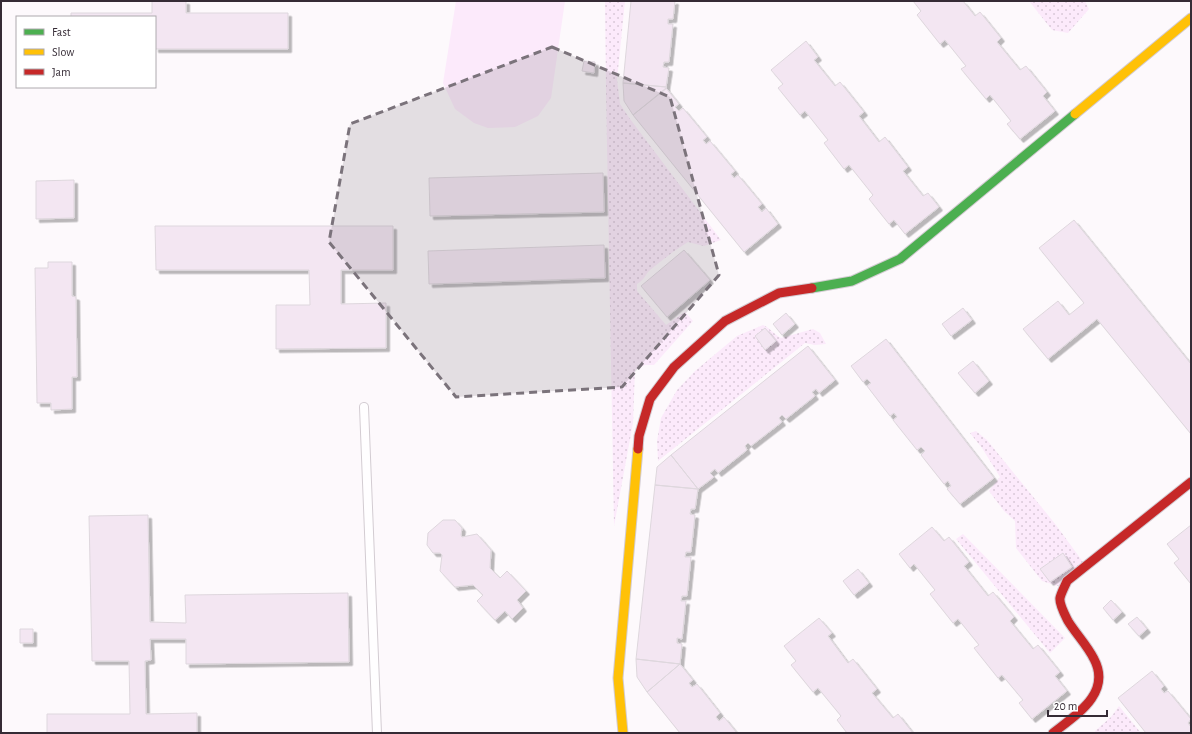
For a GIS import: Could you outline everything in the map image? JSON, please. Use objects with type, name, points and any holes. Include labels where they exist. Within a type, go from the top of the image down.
[{"type":"street","points":[[624,733],[618,678],[638,436],[650,399],[674,367],[725,321],[779,293],[852,281],[900,259],[1191,18]]},
{"type":"street","points":[[1053,733],[1088,704],[1100,683],[1099,670],[1091,653],[1068,620],[1060,599],[1067,580],[1191,482]]},
{"type":"lane","points":[[364,407],[377,733]]},
{"type":"highlighted area","points":[[552,47],[670,97],[719,275],[622,387],[456,397],[329,242],[350,124]]},
{"type":"shaded area","points":[[456,1],[565,1],[551,98],[538,116],[515,127],[488,128],[474,123],[455,109],[443,83]]},
{"type":"shaded area","points":[[605,1],[625,1],[617,80],[620,104],[721,240],[704,246],[688,242],[655,266],[648,272],[642,281],[637,284],[637,291],[666,325],[685,312],[693,321],[654,365],[645,365],[635,370],[633,423],[614,526],[606,88]]},
{"type":"shaded area","points":[[1029,1],[1085,1],[1089,9],[1068,33],[1052,30]]},
{"type":"shaded area","points":[[763,325],[781,338],[813,329],[820,333],[826,344],[815,345],[805,343],[658,461],[657,441],[661,418],[677,390],[695,371],[737,336]]},
{"type":"shaded area","points":[[976,431],[987,440],[1056,525],[1083,562],[1058,586],[1042,581],[1016,548],[1015,521],[1004,511],[989,491],[1000,477],[982,448],[970,433]]},
{"type":"shaded area","points":[[963,534],[1065,638],[1050,653],[956,539]]},
{"type":"shaded area","points":[[1119,706],[1141,733],[1096,733],[1095,731],[1111,717]]},
{"type":"building","points":[[152,1],[186,1],[186,13],[288,13],[288,49],[156,49],[156,16],[71,16],[71,13],[152,13]]},
{"type":"building","points":[[631,1],[675,1],[673,19],[668,19],[668,24],[673,24],[669,62],[664,62],[663,67],[669,68],[666,87],[623,83]]},
{"type":"building","points":[[913,1],[963,1],[975,16],[980,12],[1001,38],[997,42],[1020,70],[1026,66],[1047,92],[1043,96],[1055,111],[1020,139],[1007,124],[1011,121],[990,95],[986,99],[961,69],[966,66],[945,40],[940,44],[917,15],[921,11]]},
{"type":"building","points":[[806,41],[818,57],[814,60],[835,86],[840,82],[864,112],[859,116],[879,142],[885,137],[908,167],[903,171],[923,196],[928,193],[939,207],[905,234],[894,220],[889,224],[869,199],[873,195],[849,165],[844,169],[824,143],[828,140],[805,111],[800,115],[778,88],[783,84],[771,70]]},
{"type":"building","points":[[584,61],[595,62],[594,73],[582,71]]},
{"type":"building","points":[[623,83],[667,88],[633,115],[624,101]]},
{"type":"building","points":[[666,88],[679,104],[675,107],[679,111],[683,108],[707,137],[703,140],[706,144],[710,141],[735,171],[731,174],[734,178],[738,175],[762,204],[758,207],[762,212],[766,208],[778,224],[744,252],[633,115]]},
{"type":"building","points":[[603,173],[604,212],[430,216],[429,178]]},
{"type":"building","points":[[74,180],[74,218],[36,219],[36,181]]},
{"type":"building","points":[[1074,220],[1191,364],[1191,434],[1097,319],[1048,359],[1023,329],[1058,301],[1069,315],[1084,303],[1039,248]]},
{"type":"building","points":[[155,226],[393,226],[393,270],[341,270],[341,304],[386,303],[386,348],[276,349],[276,305],[310,305],[309,270],[156,270]]},
{"type":"building","points":[[604,245],[605,278],[429,284],[428,251]]},
{"type":"building","points":[[684,250],[710,280],[667,317],[641,286]]},
{"type":"building","points":[[48,262],[72,262],[72,296],[76,297],[77,377],[72,377],[72,409],[51,410],[51,403],[37,403],[35,268],[48,268]]},
{"type":"building","points":[[963,308],[972,320],[951,336],[942,324]]},
{"type":"building","points":[[786,313],[795,324],[782,335],[773,324]]},
{"type":"building","points":[[765,328],[776,341],[765,350],[755,336]]},
{"type":"building","points":[[886,339],[994,478],[960,504],[947,489],[951,486],[948,481],[944,484],[921,455],[925,451],[921,447],[917,450],[893,420],[897,417],[894,413],[890,416],[867,386],[871,383],[867,379],[863,382],[851,366]]},
{"type":"building","points":[[808,346],[835,380],[819,393],[816,389],[812,392],[815,396],[786,419],[782,415],[779,418],[782,422],[751,446],[748,443],[745,446],[747,450],[718,473],[715,469],[710,473],[714,477],[698,489],[671,455]]},
{"type":"building","points":[[973,361],[989,381],[975,393],[958,373]]},
{"type":"building","points":[[671,455],[698,489],[655,485],[657,467]]},
{"type":"building","points":[[655,485],[698,489],[695,509],[691,509],[690,514],[695,515],[691,552],[686,552],[685,557],[691,557],[687,596],[682,596],[681,601],[686,601],[682,639],[677,638],[677,643],[682,644],[680,664],[636,659]]},
{"type":"building","points":[[148,515],[150,622],[186,623],[185,595],[348,593],[349,662],[186,664],[186,639],[150,639],[151,660],[145,661],[146,714],[197,713],[197,733],[47,733],[47,714],[130,714],[129,661],[92,661],[89,516]]},
{"type":"building","points":[[443,520],[455,520],[462,528],[462,537],[477,534],[491,550],[490,568],[500,578],[507,571],[526,591],[517,600],[523,608],[512,619],[505,611],[495,620],[477,601],[483,595],[473,585],[455,587],[440,571],[442,555],[440,553],[433,553],[427,545],[428,533]]},
{"type":"building","points":[[1191,525],[1191,584],[1174,563],[1179,559],[1167,544]]},
{"type":"building","points":[[932,527],[944,541],[949,537],[969,562],[964,566],[988,596],[993,592],[1014,617],[1010,621],[1033,649],[1038,645],[1060,672],[1055,676],[1067,691],[1032,719],[1019,703],[1023,700],[1002,675],[998,678],[974,648],[979,645],[958,619],[953,623],[930,594],[935,590],[914,564],[910,568],[899,554]]},
{"type":"building","points":[[1063,553],[1072,567],[1050,582],[1040,569]]},
{"type":"building","points":[[858,569],[869,583],[854,595],[843,581]]},
{"type":"building","points":[[1111,600],[1122,612],[1113,620],[1103,608]]},
{"type":"building","points":[[1137,617],[1147,629],[1139,636],[1128,624]]},
{"type":"building","points":[[819,618],[832,633],[828,636],[848,663],[853,659],[877,689],[872,693],[893,718],[898,714],[913,733],[847,733],[837,720],[841,716],[818,688],[813,692],[791,665],[796,661],[784,646]]},
{"type":"building","points":[[20,629],[33,629],[33,643],[20,643]]},
{"type":"building","points":[[636,659],[680,664],[647,692],[637,677]]},
{"type":"building","points":[[680,664],[693,680],[689,683],[692,687],[697,684],[720,713],[716,717],[719,721],[724,717],[737,733],[680,733],[647,692]]},
{"type":"building","points":[[1152,671],[1164,686],[1161,689],[1164,693],[1168,691],[1191,719],[1188,723],[1191,727],[1191,733],[1146,733],[1118,698]]},
{"type":"traffic: fast","points":[[812,288],[852,281],[900,259],[1075,114]]},
{"type":"traffic: slow","points":[[1075,114],[1191,18]]},
{"type":"traffic: slow","points":[[623,733],[618,678],[638,449]]},
{"type":"traffic: jam","points":[[638,449],[639,436],[650,399],[674,367],[725,321],[779,293],[812,288]]},
{"type":"traffic: jam","points":[[1053,733],[1072,719],[1089,702],[1095,693],[1098,682],[1098,671],[1094,659],[1068,621],[1061,606],[1060,598],[1067,581],[1191,482]]}]
